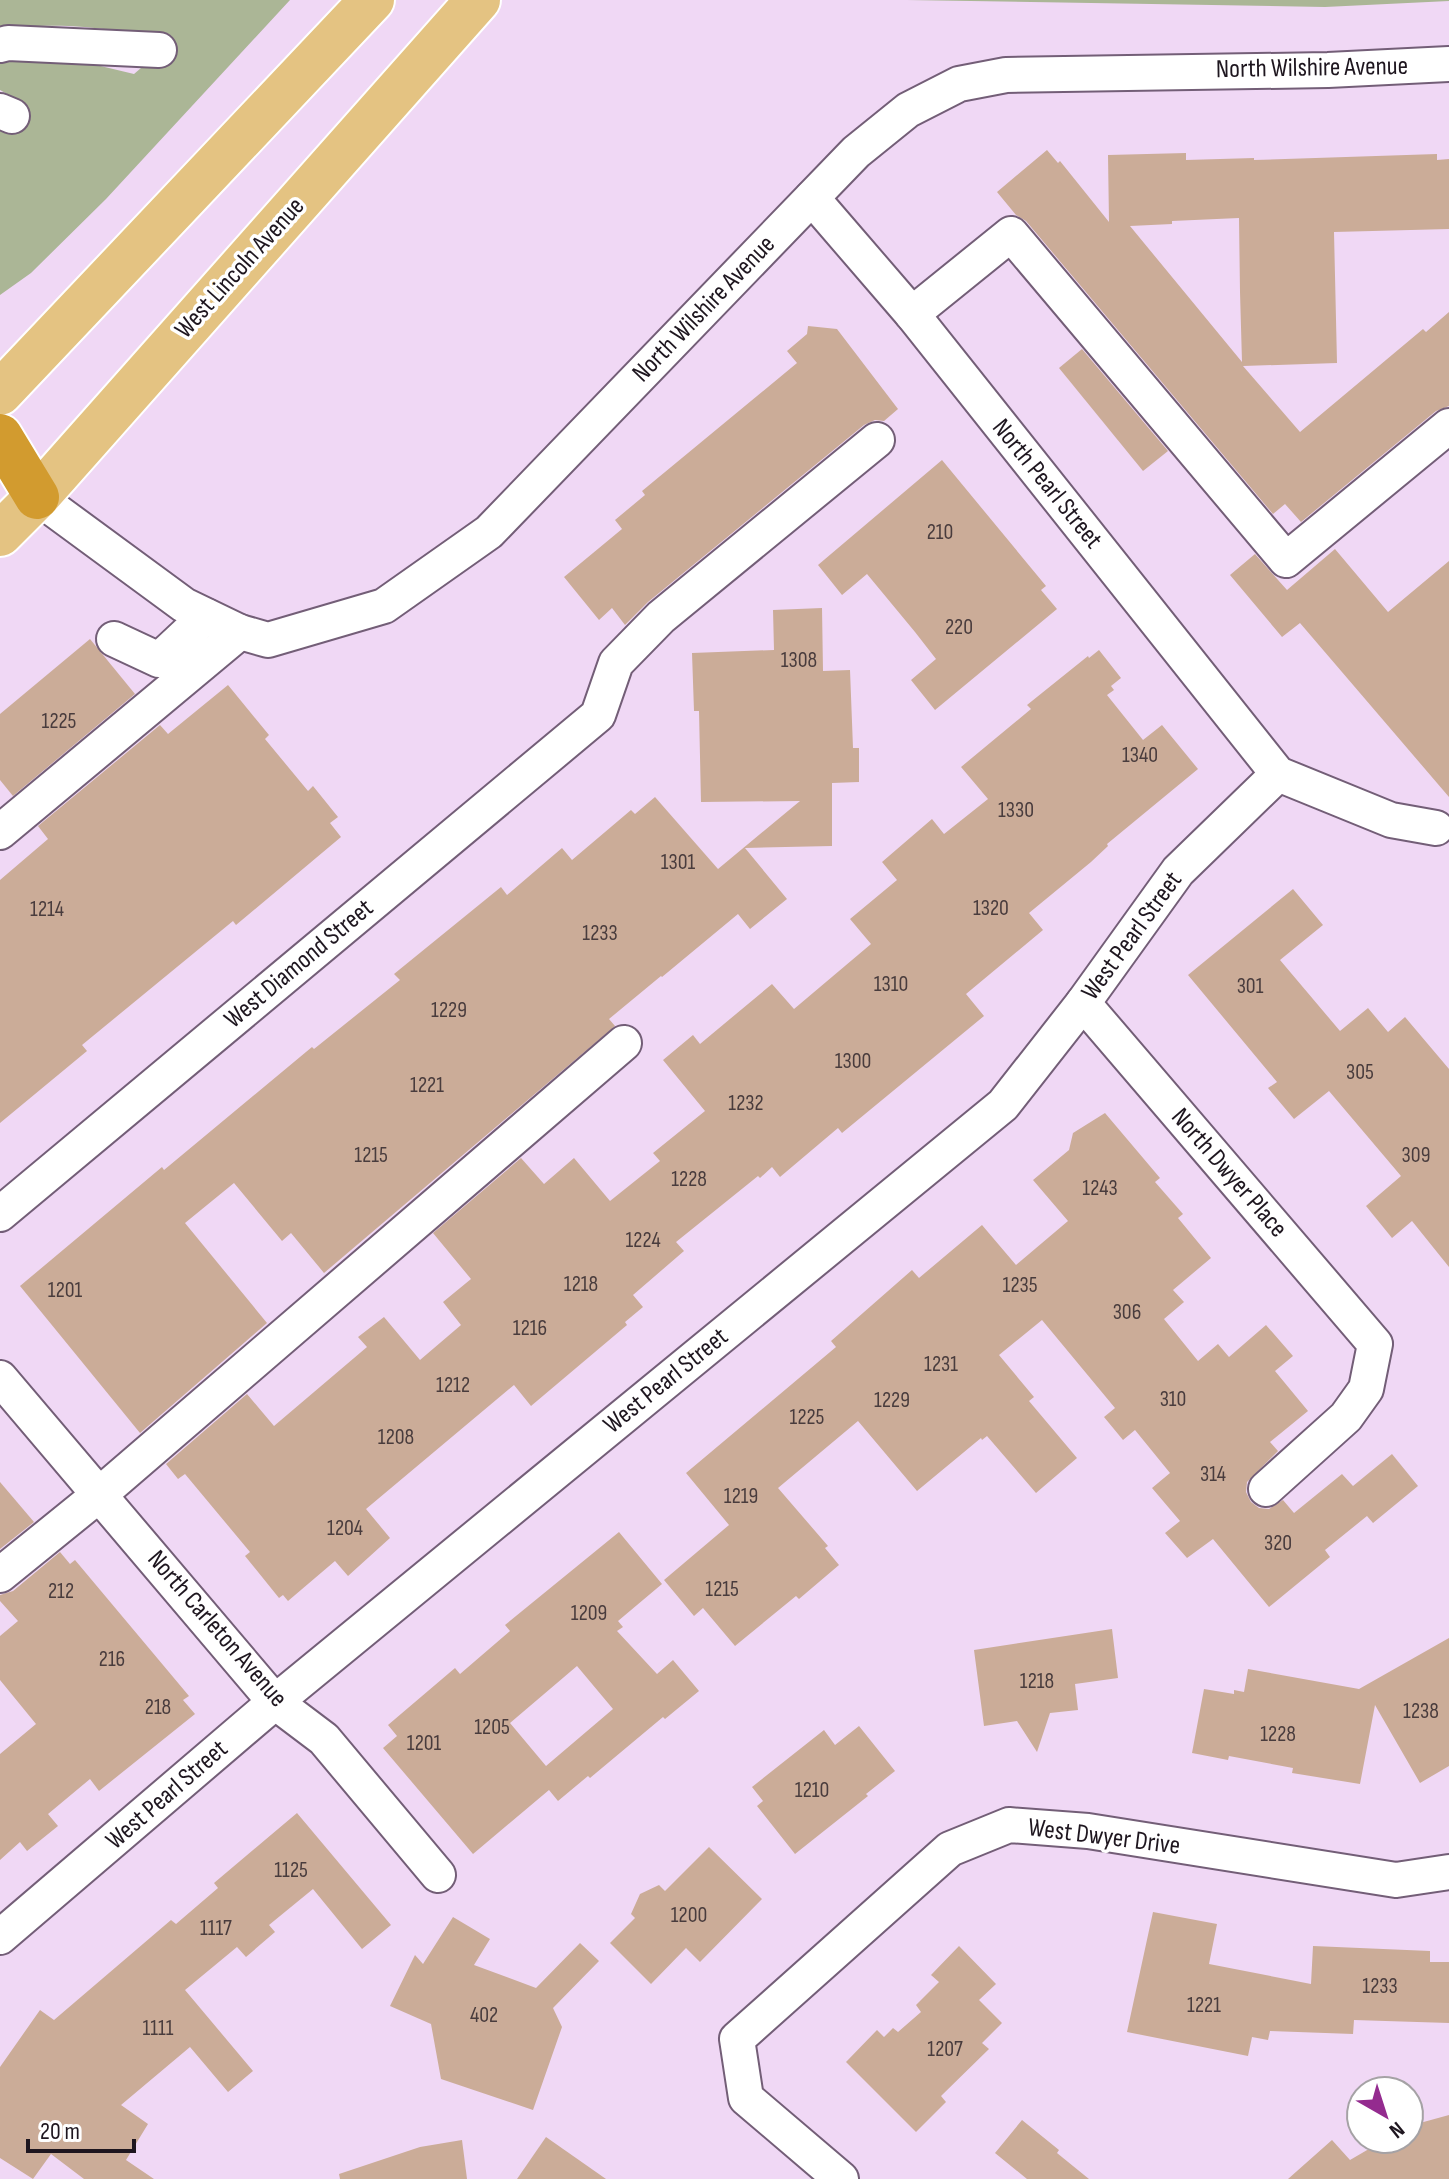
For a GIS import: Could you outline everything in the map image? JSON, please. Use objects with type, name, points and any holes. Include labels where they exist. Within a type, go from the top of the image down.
[{"type":"highway","points":[[0,436],[19,491]]},
{"type":"main road","points":[[0,393],[371,1]]},
{"type":"main road","name":"West Lincoln Avenue","points":[[0,534],[19,491],[475,3]]},
{"type":"street","points":[[0,45],[159,50]]},
{"type":"street","name":"North Wilshire Avenue","points":[[19,491],[184,605],[240,632],[268,640],[384,606],[489,532],[856,152],[908,110],[959,84],[1006,75],[1328,70],[1449,64]]},
{"type":"street","name":"North Pearl Street","points":[[812,198],[912,314],[1278,774]]},
{"type":"street","points":[[912,314],[1011,234],[1286,560],[1449,426]]},
{"type":"street","name":"West Diamond Street","points":[[0,1214],[598,715],[616,663],[661,617],[877,440]]},
{"type":"street","points":[[114,639],[159,660],[206,616]]},
{"type":"street","points":[[0,832],[240,632]]},
{"type":"street","points":[[1278,774],[1391,820],[1436,828]]},
{"type":"street","name":"West Pearl Street","points":[[0,1937],[275,1702],[1003,1105],[1083,1003],[1178,871],[1278,774]]},
{"type":"street","name":"North Dwyer Place","points":[[1083,1003],[1375,1344],[1366,1389],[1346,1417],[1266,1489]]},
{"type":"street","points":[[0,1575],[100,1494],[624,1043]]},
{"type":"street","name":"North Carleton Avenue","points":[[0,1378],[275,1702],[324,1739],[438,1875]]},
{"type":"street","name":"West Dwyer Drive","points":[[841,2179],[746,2098],[737,2039],[950,1849],[1009,1825],[1088,1831],[1396,1880],[1449,1872]]},
{"type":"green space","points":[[0,0],[290,0],[106,199],[31,273],[0,295],[0,131],[23,124],[25,104],[0,90],[0,63],[63,57],[134,74],[169,44],[130,33],[85,27],[40,26],[0,31]]},
{"type":"green space","points":[[907,0],[1449,0],[1449,1],[1325,7]]},
{"type":"building","points":[[1047,150],[1058,163],[1060,161],[1109,222],[1108,155],[1186,153],[1186,160],[1254,160],[1437,154],[1437,160],[1449,159],[1449,229],[1334,232],[1337,363],[1243,366],[1300,432],[1423,329],[1426,332],[1449,312],[1449,406],[1436,411],[1301,522],[1285,504],[1273,514],[1026,221],[1016,215],[997,192]],"holes":[[[1239,218],[1242,362],[1130,226]]]},
{"type":"building","points":[[808,326],[837,329],[898,409],[884,421],[875,420],[864,425],[648,602],[625,625],[612,608],[599,620],[564,577],[622,529],[615,520],[645,495],[642,491],[797,363],[787,351],[807,334]]},
{"type":"building","points":[[1082,349],[1168,451],[1143,471],[1059,368]]},
{"type":"building","points":[[942,460],[1046,586],[1041,590],[1057,609],[935,710],[911,680],[936,659],[915,632],[867,574],[842,595],[818,565]]},
{"type":"building","points":[[1335,549],[1388,612],[1449,561],[1449,797],[1300,623],[1282,637],[1230,575],[1255,554],[1287,590]]},
{"type":"building","points":[[822,608],[823,671],[850,670],[853,748],[859,748],[859,782],[832,783],[832,846],[745,848],[787,899],[750,929],[738,914],[661,976],[609,1019],[615,1026],[324,1273],[291,1233],[282,1241],[234,1183],[185,1223],[267,1323],[140,1433],[20,1286],[162,1167],[164,1170],[312,1047],[314,1049],[400,980],[394,974],[501,887],[507,895],[562,848],[572,860],[631,810],[635,814],[655,797],[718,869],[800,801],[701,802],[699,711],[694,711],[692,653],[774,650],[773,610]]},
{"type":"building","points":[[90,639],[135,694],[13,796],[0,780],[0,714]]},
{"type":"building","points":[[1099,650],[1121,678],[1111,686],[1114,690],[1107,695],[1143,740],[1162,725],[1198,769],[1029,913],[1043,930],[966,994],[984,1016],[842,1133],[838,1128],[780,1177],[772,1167],[760,1178],[758,1176],[676,1242],[684,1251],[633,1295],[643,1307],[625,1322],[627,1325],[531,1406],[514,1385],[366,1509],[390,1538],[348,1576],[335,1561],[288,1601],[283,1595],[279,1598],[245,1556],[250,1552],[185,1474],[178,1479],[166,1464],[247,1394],[274,1426],[367,1347],[358,1337],[384,1317],[420,1360],[461,1325],[443,1302],[471,1279],[433,1233],[521,1158],[544,1184],[574,1158],[610,1201],[660,1161],[653,1153],[705,1111],[663,1060],[693,1035],[700,1044],[772,984],[794,1009],[871,944],[850,919],[897,880],[882,862],[932,819],[944,834],[988,799],[961,767],[1031,709],[1027,705]]},
{"type":"building","points":[[228,685],[269,735],[265,739],[308,791],[313,786],[338,817],[330,823],[341,837],[236,925],[233,921],[82,1045],[87,1051],[0,1123],[0,880],[48,839],[38,826],[160,725],[168,734]]},
{"type":"building","points":[[1293,889],[1323,925],[1280,960],[1340,1031],[1368,1008],[1388,1032],[1405,1017],[1449,1069],[1449,1267],[1412,1221],[1392,1238],[1366,1206],[1401,1176],[1329,1091],[1294,1119],[1268,1088],[1277,1082],[1188,975]]},
{"type":"building","points":[[1105,1113],[1160,1178],[1155,1182],[1183,1214],[1178,1218],[1211,1258],[1173,1290],[1184,1302],[1164,1319],[1198,1361],[1218,1344],[1229,1357],[1266,1325],[1293,1356],[1275,1371],[1308,1411],[1270,1442],[1278,1451],[1247,1482],[1246,1492],[1251,1502],[1259,1508],[1269,1509],[1283,1500],[1294,1513],[1342,1474],[1353,1486],[1392,1454],[1418,1486],[1373,1523],[1367,1516],[1325,1550],[1330,1557],[1269,1607],[1213,1539],[1187,1558],[1165,1533],[1180,1521],[1152,1488],[1170,1473],[1135,1430],[1123,1440],[1104,1417],[1115,1408],[1042,1320],[999,1355],[1034,1397],[1029,1401],[1077,1458],[1036,1493],[987,1436],[917,1491],[858,1421],[778,1488],[828,1546],[825,1548],[839,1565],[735,1646],[703,1608],[694,1616],[664,1580],[729,1525],[686,1473],[836,1347],[831,1341],[912,1270],[919,1278],[982,1225],[1016,1265],[1068,1221],[1033,1180],[1069,1150],[1073,1133]]},
{"type":"building","points":[[0,1482],[34,1522],[0,1549]]},
{"type":"building","points":[[619,1532],[662,1584],[618,1621],[623,1627],[617,1631],[657,1674],[673,1660],[699,1691],[558,1801],[549,1790],[473,1854],[383,1748],[397,1736],[388,1725],[455,1668],[460,1674],[510,1631],[505,1625]],"holes":[[[577,1666],[613,1709],[546,1766],[510,1723]]]},
{"type":"building","points":[[60,1552],[70,1564],[75,1560],[189,1696],[183,1700],[195,1714],[99,1791],[90,1779],[48,1814],[58,1826],[27,1851],[20,1842],[0,1860],[0,1754],[36,1724],[0,1680],[0,1636],[18,1621],[0,1601],[0,1595],[13,1591]]},
{"type":"building","points":[[1112,1629],[1118,1678],[1075,1684],[1078,1710],[1050,1713],[1037,1752],[1017,1721],[984,1726],[974,1650]]},
{"type":"building","points":[[1449,1638],[1449,1766],[1420,1783],[1375,1705],[1360,1784],[1292,1773],[1293,1768],[1229,1756],[1228,1760],[1192,1753],[1204,1689],[1234,1694],[1234,1690],[1244,1692],[1248,1669],[1359,1689]]},
{"type":"building","points":[[859,1726],[895,1771],[795,1854],[757,1806],[763,1801],[752,1787],[824,1730],[835,1745]]},
{"type":"building","points":[[297,1813],[391,1925],[362,1949],[313,1889],[269,1925],[275,1932],[246,1957],[237,1947],[185,1990],[253,2071],[228,2092],[190,2047],[121,2105],[148,2124],[126,2160],[154,2179],[84,2179],[51,2154],[33,2179],[0,2158],[0,2067],[40,2010],[54,2020],[171,1920],[176,1924],[218,1888],[214,1883]]},
{"type":"building","points":[[709,1847],[762,1899],[700,1962],[686,1948],[651,1984],[610,1943],[635,1918],[631,1914],[640,1894],[659,1885],[665,1891]]},
{"type":"building","points":[[1153,1912],[1217,1924],[1209,1964],[1311,1984],[1313,1946],[1430,1951],[1430,1962],[1449,1962],[1449,2023],[1354,2020],[1353,2034],[1270,2031],[1268,2040],[1252,2037],[1248,2056],[1127,2032]]},
{"type":"building","points":[[453,1917],[490,1939],[474,1965],[536,1988],[580,1943],[599,1961],[553,2008],[562,2027],[533,2110],[441,2079],[431,2024],[390,2006],[415,1955],[423,1964]]},
{"type":"building","points":[[959,1946],[996,1984],[979,2000],[1002,2023],[982,2043],[989,2049],[941,2096],[946,2102],[916,2132],[846,2062],[877,2030],[884,2037],[893,2028],[898,2032],[921,2012],[916,2005],[939,1982],[931,1975]]},
{"type":"building","points":[[1449,2115],[1449,2179],[1288,2179],[1332,2140],[1350,2160],[1359,2155],[1425,2155],[1425,2122]]},
{"type":"building","points":[[1022,2120],[1089,2179],[1027,2179],[995,2153]]},
{"type":"building","points":[[546,2137],[606,2179],[517,2179]]},
{"type":"building","points":[[462,2140],[467,2179],[340,2179],[339,2174],[420,2147]]}]
